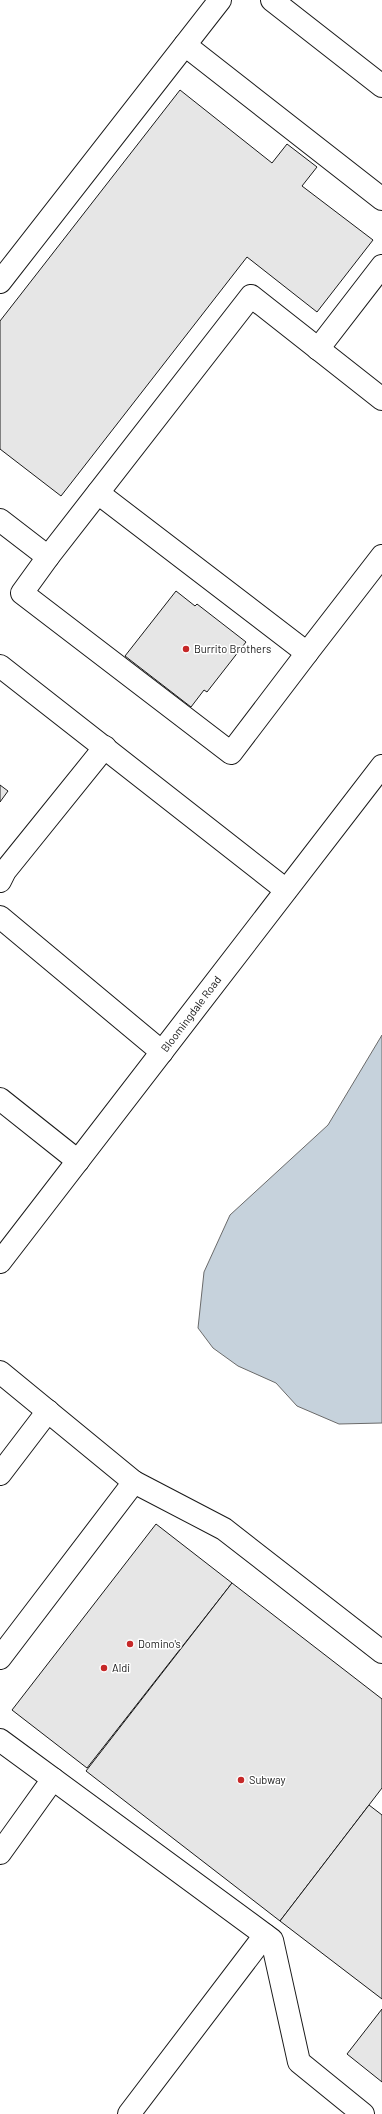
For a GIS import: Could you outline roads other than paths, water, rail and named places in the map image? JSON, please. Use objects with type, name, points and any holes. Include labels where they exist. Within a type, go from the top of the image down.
[{"type":"main road","points":[[0,282],[220,0]]},
{"type":"main road","points":[[272,0],[382,86]]},
{"type":"main road","points":[[185,45],[382,199]]},
{"type":"main road","points":[[318,349],[382,266]]},
{"type":"main road","points":[[382,399],[251,296],[48,557],[22,593],[231,753],[382,556]]},
{"type":"main road","points":[[98,493],[307,653]]},
{"type":"main road","points":[[0,520],[48,557]]},
{"type":"main road","points":[[0,666],[286,890]]},
{"type":"main road","points":[[0,881],[5,871],[105,747]]},
{"type":"main road","name":"Bloomingdale Road","points":[[0,1262],[382,766]]},
{"type":"main road","points":[[0,917],[162,1052]]},
{"type":"main road","points":[[0,1099],[78,1161]]},
{"type":"main road","points":[[0,1372],[134,1482],[224,1529],[382,1652]]},
{"type":"main road","points":[[0,1474],[48,1411]]},
{"type":"main road","points":[[0,1658],[134,1482]]},
{"type":"main road","points":[[0,1740],[272,1940],[299,2062],[363,2114]]},
{"type":"main road","points":[[0,1854],[53,1779]]},
{"type":"main road","points":[[128,2114],[265,1935]]},
{"type":"place","name":"Burrito Brothers","points":[[186,649]]},
{"type":"place","name":"Domino's","points":[[130,1644]]},
{"type":"place","name":"Aldi","points":[[104,1668]]},
{"type":"place","name":"Subway","points":[[241,1780]]}]
